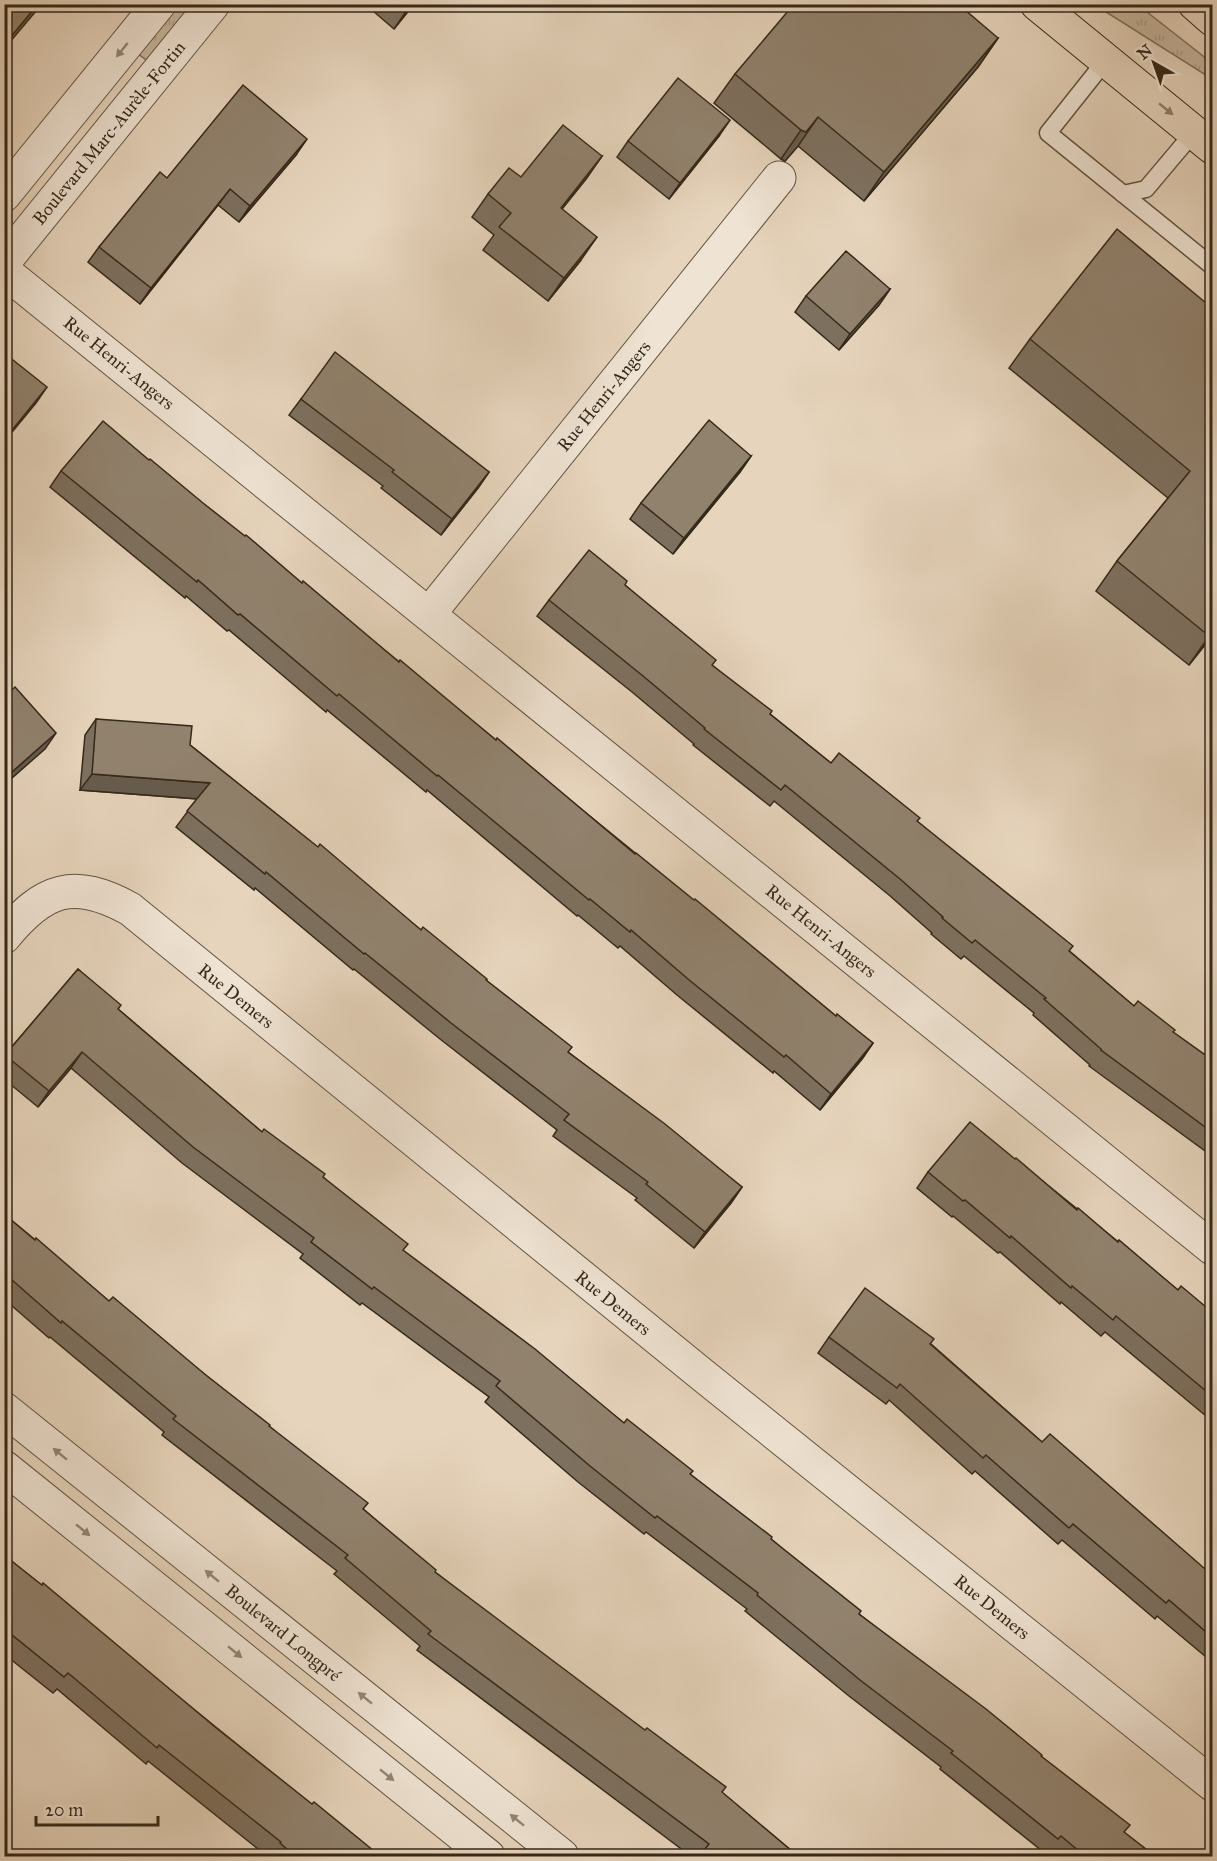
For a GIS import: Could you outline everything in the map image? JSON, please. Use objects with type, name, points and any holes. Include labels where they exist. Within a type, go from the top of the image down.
[{"type":"main road","points":[[1037,4],[1203,139]]},
{"type":"main road","points":[[1195,4],[1212,19]]},
{"type":"street","points":[[4,195],[159,4]]},
{"type":"street","name":"Boulevard Marc-Aurèle-Fortin","points":[[4,262],[213,4]]},
{"type":"street","name":"Rue Henri-Angers","points":[[429,614],[778,178]]},
{"type":"street","name":"Rue Henri-Angers","points":[[4,271],[1212,1248]]},
{"type":"street","name":"Rue Demers","points":[[4,937],[34,906],[60,894],[87,891],[130,909],[705,1377],[1212,1784]]},
{"type":"street","name":"Boulevard Longpré","points":[[4,1409],[562,1857]]},
{"type":"street","points":[[4,1467],[488,1857]]},
{"type":"lane","points":[[1106,60],[1048,133],[1212,266]]},
{"type":"lane","points":[[1123,194],[1146,189],[1203,139]]},
{"type":"green space","points":[[177,5],[195,5],[149,62],[137,53]]},
{"type":"green space","points":[[1095,5],[1138,5],[1212,63],[1212,79]]},
{"type":"building","points":[[4,4],[38,4],[4,45]]},
{"type":"building","points":[[395,4],[412,4],[405,13]]},
{"type":"building","points":[[794,4],[958,4],[998,38],[884,172],[818,117],[806,132],[801,130],[735,74]]},
{"type":"building","points":[[678,78],[730,120],[680,183],[628,141]]},
{"type":"building","points":[[243,85],[307,139],[250,206],[230,189],[151,288],[99,247],[160,172],[167,178]]},
{"type":"building","points":[[563,125],[602,156],[561,208],[597,237],[564,278],[499,227],[511,213],[488,194],[509,168],[521,177]]},
{"type":"building","points":[[1117,229],[1212,308],[1212,632],[1209,636],[1117,561],[1190,471],[1030,339]]},
{"type":"building","points":[[846,251],[890,289],[850,334],[806,296]]},
{"type":"building","points":[[335,352],[489,472],[452,519],[392,472],[394,470],[301,399]]},
{"type":"building","points":[[8,356],[47,387],[4,440],[4,360]]},
{"type":"building","points":[[709,420],[751,456],[684,538],[641,503]]},
{"type":"building","points":[[103,421],[149,460],[246,535],[302,583],[303,581],[496,740],[497,738],[635,854],[695,899],[836,1016],[837,1014],[873,1043],[831,1094],[786,1055],[784,1057],[631,930],[630,932],[589,900],[339,694],[337,696],[240,614],[238,615],[198,580],[197,582],[61,471]]},
{"type":"building","points":[[589,550],[627,581],[625,585],[716,660],[712,665],[772,711],[770,714],[831,763],[839,753],[920,818],[917,821],[1073,946],[1069,951],[1134,1006],[1138,1001],[1175,1030],[1173,1032],[1212,1060],[1212,1132],[1101,1050],[1044,999],[1046,998],[975,940],[972,943],[900,879],[785,785],[781,790],[549,600]]},
{"type":"building","points":[[15,687],[56,733],[4,779],[4,697]]},
{"type":"building","points":[[96,719],[192,726],[190,745],[318,847],[320,844],[421,930],[423,927],[572,1047],[568,1052],[665,1124],[742,1187],[705,1232],[646,1184],[648,1182],[564,1120],[569,1114],[364,954],[266,872],[265,874],[187,811],[210,783],[92,774]]},
{"type":"building","points":[[78,969],[121,1005],[118,1009],[262,1132],[264,1129],[325,1174],[323,1177],[408,1244],[403,1250],[535,1349],[624,1423],[627,1419],[693,1471],[690,1474],[772,1537],[771,1539],[861,1611],[859,1614],[986,1709],[1041,1756],[1130,1825],[1124,1832],[1156,1857],[1086,1857],[1061,1836],[1058,1839],[951,1753],[953,1751],[860,1680],[757,1595],[758,1593],[657,1516],[655,1518],[590,1466],[496,1386],[500,1381],[311,1242],[314,1238],[193,1147],[82,1052],[49,1091],[5,1055]]},
{"type":"building","points":[[970,1122],[1077,1210],[1078,1208],[1118,1242],[1119,1240],[1178,1290],[1181,1286],[1212,1312],[1212,1396],[1116,1316],[1113,1320],[1072,1286],[1071,1288],[1011,1236],[1010,1238],[928,1172]]},
{"type":"building","points":[[4,1214],[35,1240],[36,1238],[109,1301],[113,1297],[207,1376],[368,1503],[363,1509],[436,1570],[435,1572],[645,1730],[647,1728],[726,1787],[722,1792],[799,1857],[714,1857],[705,1849],[709,1844],[428,1634],[431,1631],[345,1558],[348,1555],[173,1419],[176,1416],[62,1321],[61,1323],[4,1273]]},
{"type":"building","points":[[865,1288],[934,1339],[930,1344],[1042,1442],[1050,1434],[1212,1575],[1212,1637],[1169,1600],[1166,1603],[1073,1524],[1069,1528],[986,1455],[983,1458],[900,1384],[897,1388],[829,1337]]},
{"type":"building","points":[[4,1555],[42,1585],[43,1583],[215,1727],[312,1804],[314,1802],[374,1851],[371,1854],[374,1857],[296,1857],[281,1842],[159,1745],[157,1748],[68,1673],[64,1677],[6,1630],[8,1627],[4,1624]]},
{"type":"building","points":[[4,1845],[15,1852],[20,1857],[4,1857]]}]
